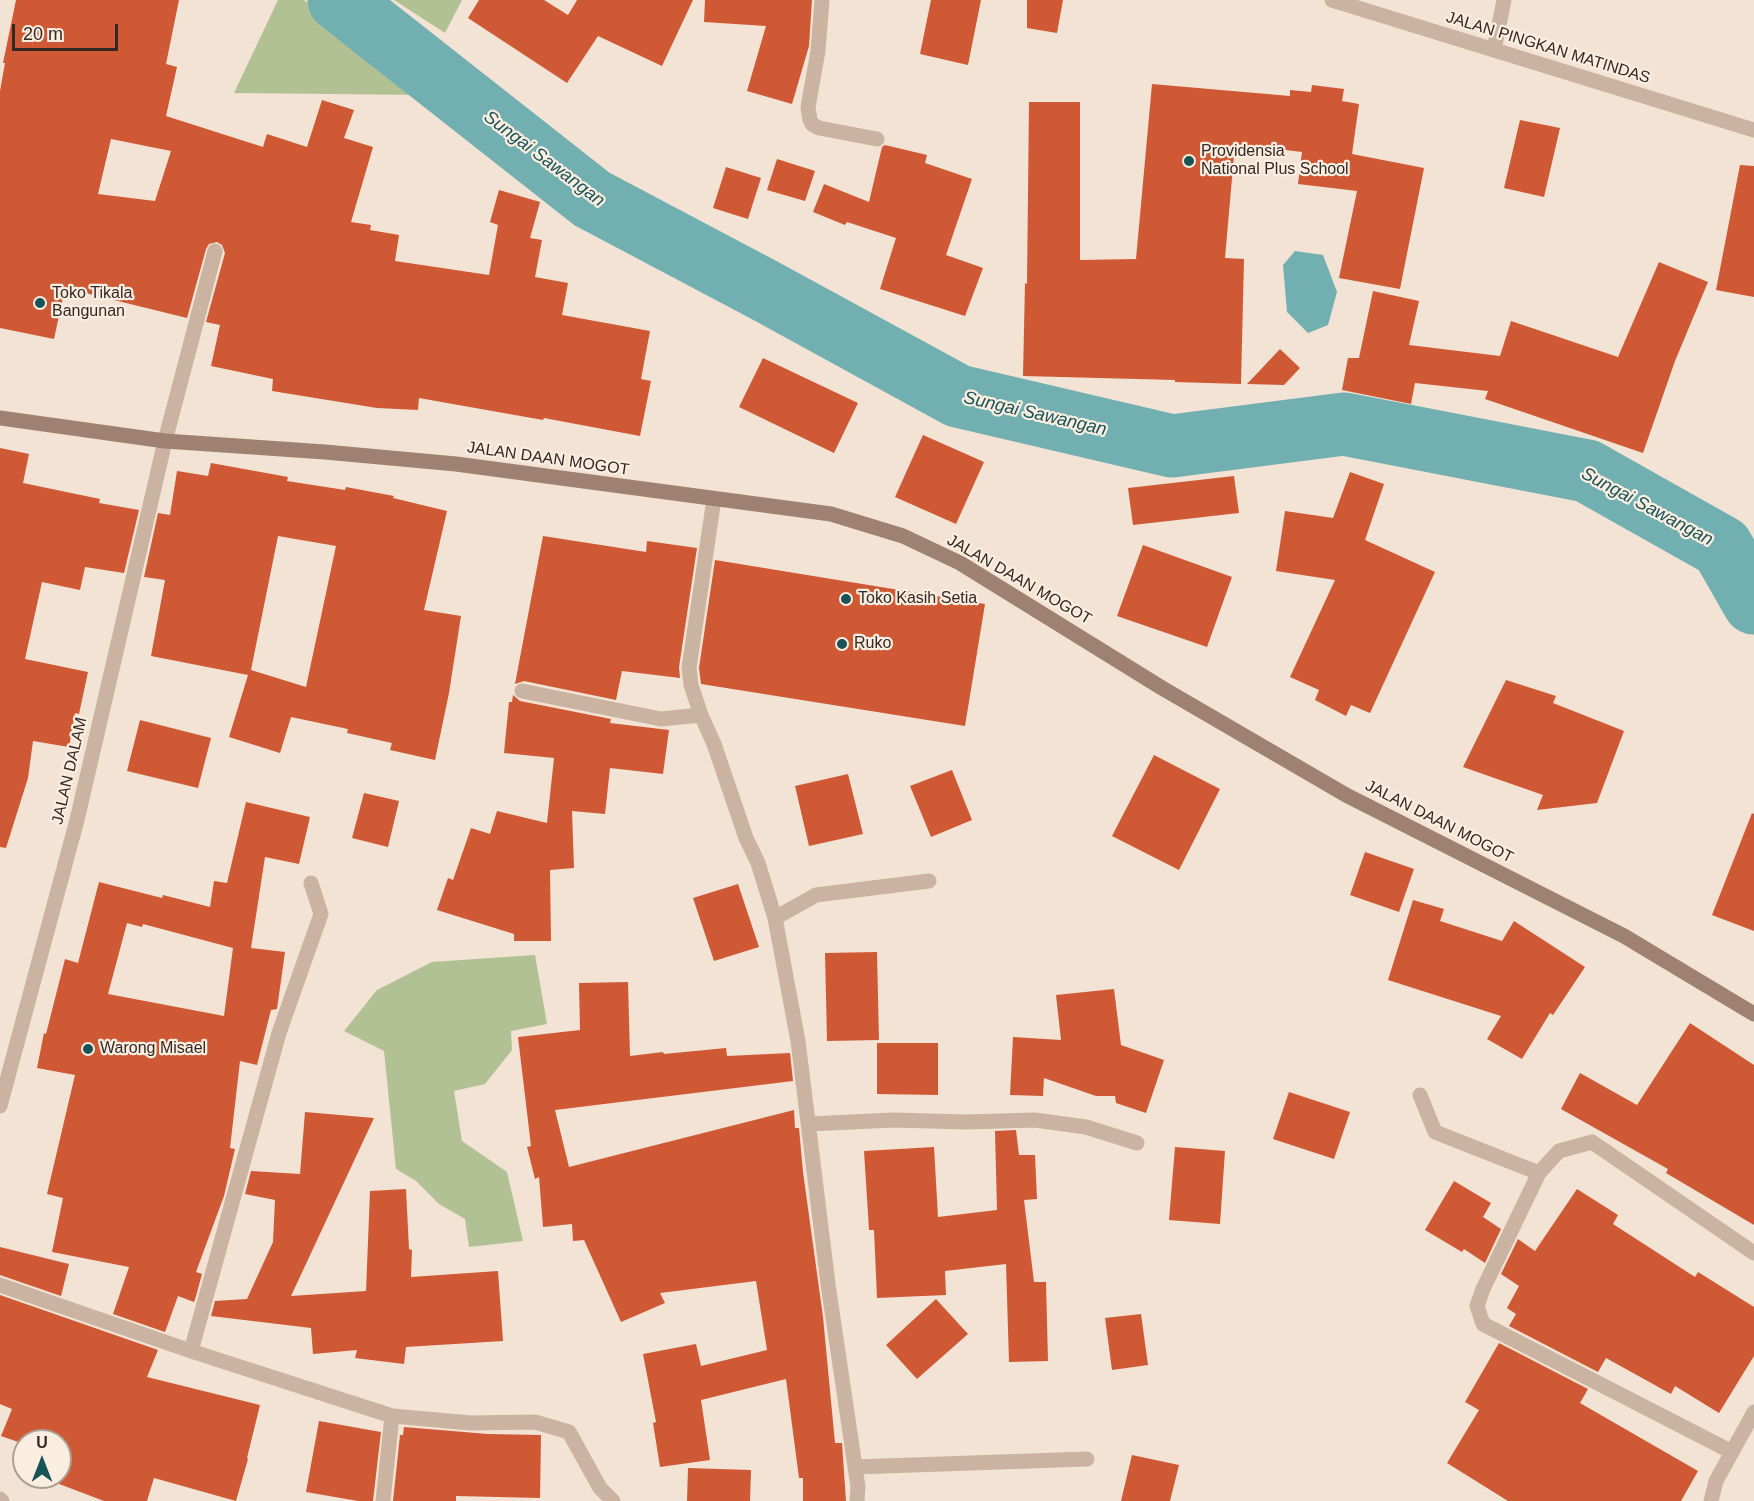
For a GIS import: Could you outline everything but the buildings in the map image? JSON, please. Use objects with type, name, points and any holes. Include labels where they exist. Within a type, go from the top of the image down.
[{"type":"main road","name":"JALAN DAAN MOGOT","points":[[0,418],[165,441],[456,464],[831,514],[903,536],[960,563],[1162,688],[1346,795],[1624,936],[1754,1014]]},
{"type":"street","points":[[822,0],[818,51],[808,107],[810,120],[819,128],[877,139]]},
{"type":"street","name":"JALAN PINGKAN MATINDAS","points":[[1332,0],[1754,130]]},
{"type":"street","points":[[1494,50],[1504,0]]},
{"type":"street","name":"JALAN DALAM","points":[[0,1106],[77,820],[165,441],[215,251]]},
{"type":"street","points":[[714,499],[689,668],[691,685],[746,838],[758,862],[775,918],[798,1041],[828,1284],[858,1487],[857,1501]]},
{"type":"street","points":[[522,691],[661,719],[701,715]]},
{"type":"street","points":[[775,918],[816,896],[929,881]]},
{"type":"street","points":[[190,1351],[279,1033],[321,914],[311,883]]},
{"type":"street","points":[[1420,1095],[1435,1132],[1539,1173]]},
{"type":"street","points":[[809,1124],[894,1120],[966,1122],[1035,1120],[1086,1127],[1137,1143]]},
{"type":"street","points":[[1732,1452],[1482,1324],[1477,1306],[1482,1290],[1539,1173],[1559,1152],[1592,1142],[1754,1253]]},
{"type":"street","points":[[0,1285],[190,1351],[392,1416],[471,1423],[535,1422],[569,1432],[600,1488],[613,1501]]},
{"type":"street","points":[[1711,1501],[1716,1481],[1754,1412]]},
{"type":"street","points":[[383,1501],[392,1416]]},
{"type":"street","points":[[855,1467],[1087,1459]]},
{"type":"green space","points":[[278,0],[304,0],[426,95],[234,93]]},
{"type":"green space","points":[[394,0],[462,0],[445,33]]},
{"type":"green space","points":[[535,955],[547,1024],[511,1031],[512,1050],[485,1084],[454,1091],[462,1141],[507,1172],[523,1241],[469,1247],[465,1219],[439,1204],[416,1181],[396,1169],[384,1051],[344,1031],[377,990],[432,962]]},
{"type":"water","points":[[1295,251],[1323,255],[1337,292],[1328,325],[1308,333],[1287,312],[1283,265]]},
{"type":"waterway","name":"Sungai Sawangan","points":[[339,0],[592,199],[958,396],[1172,446],[1344,424],[1587,471],[1722,547],[1754,603]]},
{"type":"place","name":"Providensia National Plus School","points":[[1189,161]]},
{"type":"place","name":"Toko Tikala Bangunan","points":[[40,303]]},
{"type":"place","name":"Toko Kasih Setia","points":[[846,599]]},
{"type":"place","name":"Ruko","points":[[842,644]]},
{"type":"place","name":"Warong Misael","points":[[88,1049]]}]
